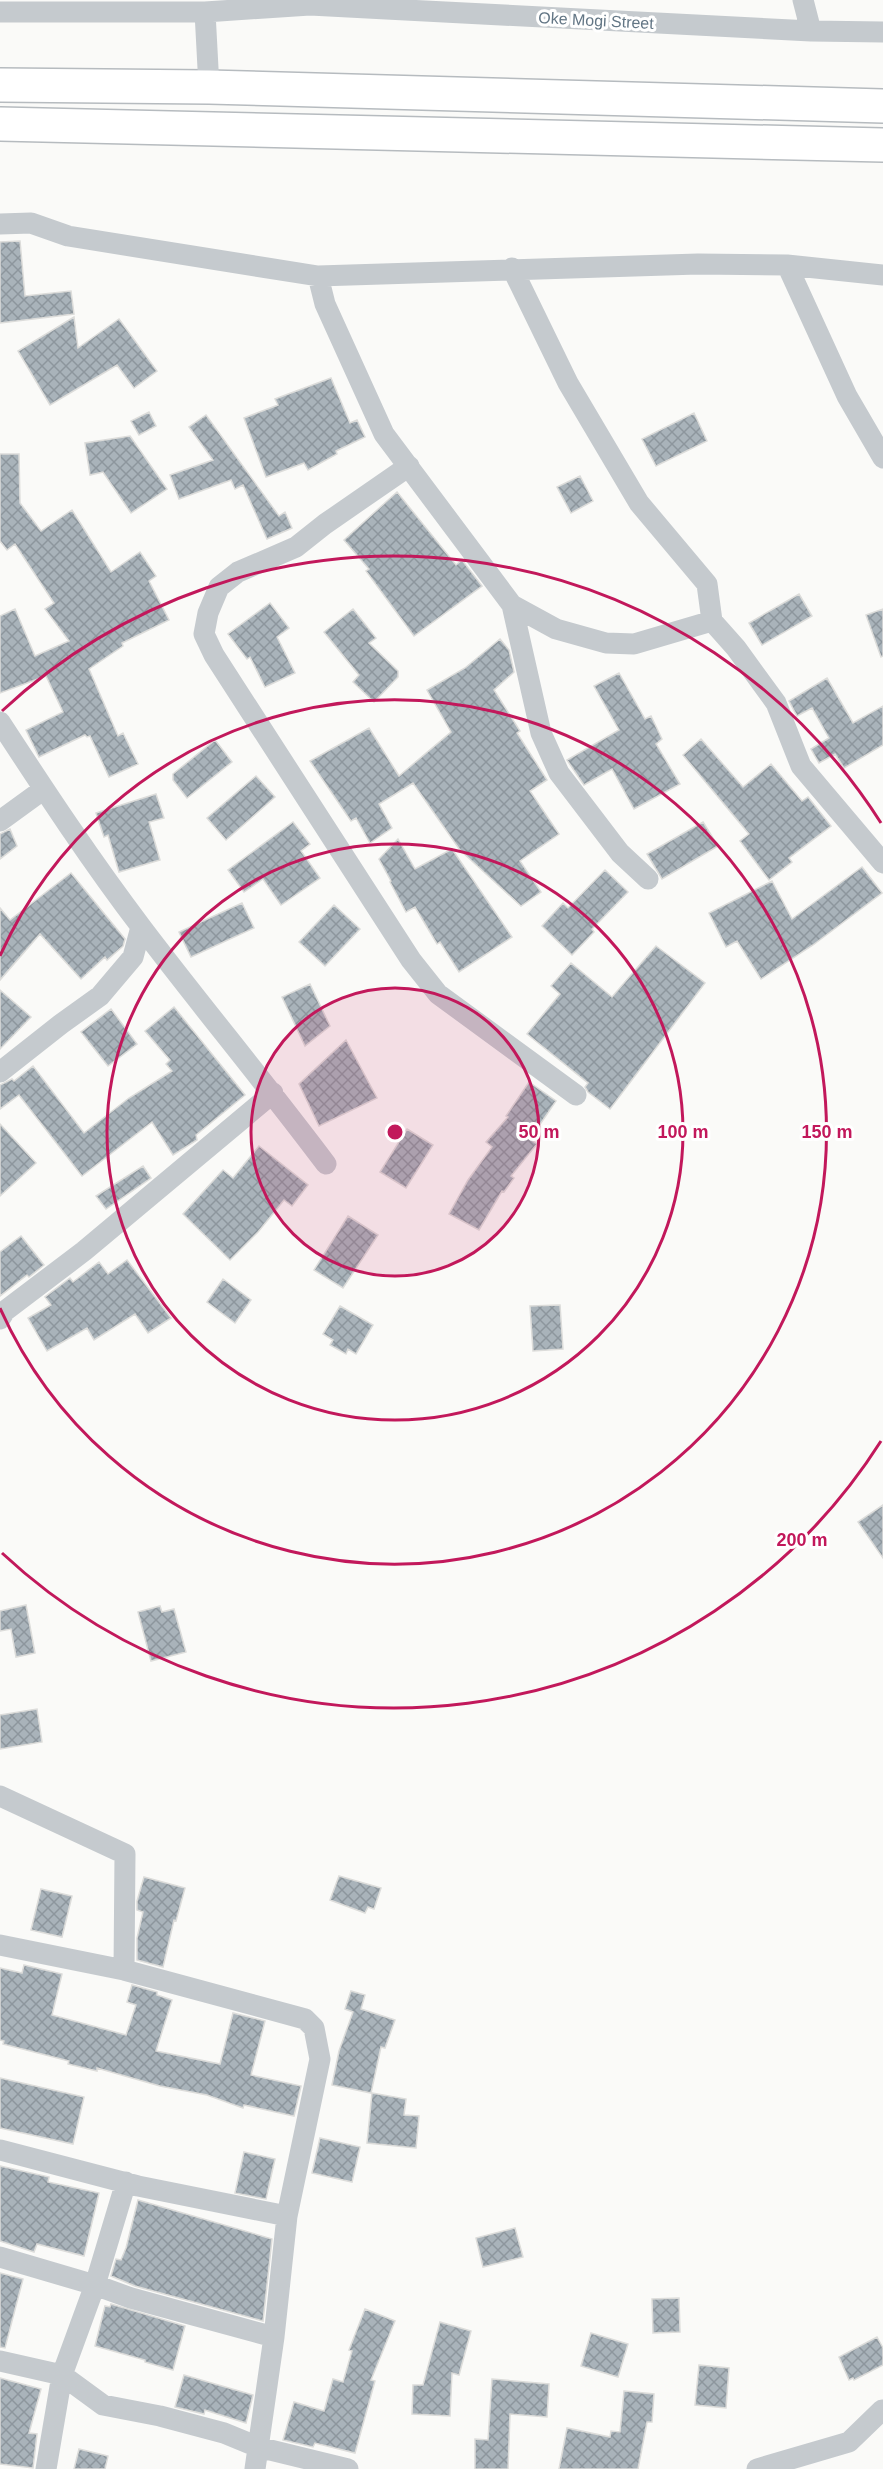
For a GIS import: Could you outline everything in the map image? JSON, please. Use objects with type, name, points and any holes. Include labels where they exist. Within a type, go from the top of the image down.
[{"type":"highway","points":[[0,85],[209,87],[883,106]]},
{"type":"highway","points":[[0,124],[883,145]]},
{"type":"street","points":[[803,0],[811,31]]},
{"type":"street","name":"Oke Mogi Street","points":[[0,12],[205,12],[310,3],[811,31],[883,32]]},
{"type":"street","points":[[205,12],[209,87]]},
{"type":"street","points":[[0,224],[31,223],[68,236],[318,276],[512,268],[698,264],[787,265],[883,275]]},
{"type":"street","points":[[787,265],[846,396],[883,458]]},
{"type":"street","points":[[512,268],[568,383],[639,503],[707,584],[712,621],[736,648],[776,703],[801,766],[883,863]]},
{"type":"street","points":[[318,276],[325,304],[384,434],[512,605],[541,733],[559,773],[620,853],[648,879]]},
{"type":"street","points":[[409,466],[296,547],[238,572],[219,587],[208,613],[204,634],[214,655],[405,951],[438,994],[576,1095]]},
{"type":"street","points":[[512,605],[556,629],[606,643],[634,644],[712,621]]},
{"type":"street","points":[[0,722],[141,927],[273,1093],[326,1164]]},
{"type":"street","points":[[0,821],[44,789]]},
{"type":"street","points":[[0,1072],[100,996],[133,957],[141,927]]},
{"type":"street","points":[[0,1319],[5,1311],[84,1251],[273,1093]]},
{"type":"street","points":[[0,1796],[125,1854],[124,1970]]},
{"type":"street","points":[[0,1945],[124,1970],[305,2019],[314,2028],[320,2059],[287,2216],[274,2337],[255,2469]]},
{"type":"street","points":[[0,2150],[126,2182],[287,2216]]},
{"type":"street","points":[[46,2469],[62,2375],[95,2285],[126,2182]]},
{"type":"street","points":[[0,2257],[95,2285],[130,2298],[274,2337]]},
{"type":"street","points":[[0,2361],[62,2375],[104,2405],[160,2416],[224,2433],[258,2447],[348,2469]]},
{"type":"street","points":[[757,2469],[849,2442],[882,2410]]},
{"type":"building","points":[[20,241],[25,296],[71,291],[74,314],[0,323],[0,242]]},
{"type":"building","points":[[74,317],[78,348],[119,319],[157,371],[134,388],[117,365],[50,405],[18,351]]},
{"type":"building","points":[[331,378],[350,423],[357,420],[365,437],[336,451],[337,454],[308,470],[304,463],[266,477],[244,418],[278,405],[275,399]]},
{"type":"building","points":[[149,412],[156,426],[139,435],[131,421]]},
{"type":"building","points":[[694,413],[707,441],[656,466],[642,439]]},
{"type":"building","points":[[206,415],[279,516],[285,512],[292,528],[267,539],[243,485],[235,489],[231,480],[179,499],[170,475],[213,460],[189,427]]},
{"type":"building","points":[[130,436],[167,489],[131,513],[103,472],[90,475],[85,443]]},
{"type":"building","points":[[0,454],[19,454],[20,503],[41,531],[72,510],[111,572],[140,552],[156,576],[149,581],[169,620],[122,643],[123,646],[89,669],[118,736],[123,733],[138,764],[109,777],[90,736],[85,735],[39,757],[26,730],[63,712],[46,676],[0,693],[0,616],[15,609],[35,656],[69,641],[45,609],[54,603],[15,544],[7,550],[0,541]]},
{"type":"building","points":[[580,476],[593,501],[571,513],[557,487]]},
{"type":"building","points":[[397,492],[456,565],[462,560],[482,586],[414,636],[366,571],[369,569],[344,540]]},
{"type":"building","points":[[799,594],[812,616],[762,645],[749,623]]},
{"type":"building","points":[[270,603],[289,628],[277,637],[295,673],[265,687],[250,657],[247,659],[228,634]]},
{"type":"building","points":[[353,609],[376,638],[369,643],[398,671],[398,677],[374,702],[353,682],[359,675],[324,632]]},
{"type":"building","points":[[883,609],[883,656],[881,657],[866,615]]},
{"type":"building","points":[[500,639],[509,650],[514,672],[494,690],[520,731],[517,733],[547,780],[530,791],[559,834],[520,861],[541,892],[521,906],[460,850],[413,783],[379,804],[392,828],[370,843],[356,818],[351,821],[310,761],[369,728],[399,776],[451,732],[427,690],[465,668]]},
{"type":"building","points":[[619,673],[645,719],[651,716],[662,739],[656,744],[680,784],[634,809],[612,769],[584,785],[567,760],[619,730],[594,686]]},
{"type":"building","points":[[827,678],[853,723],[883,706],[883,745],[844,768],[835,754],[819,763],[811,749],[829,738],[812,708],[797,716],[789,701]]},
{"type":"building","points":[[701,739],[743,787],[771,764],[802,801],[808,797],[831,826],[789,858],[792,862],[769,880],[740,841],[749,834],[683,755]]},
{"type":"building","points":[[215,740],[232,762],[187,798],[173,780],[173,774]]},
{"type":"building","points":[[256,776],[275,797],[226,840],[207,818]]},
{"type":"building","points":[[156,794],[164,818],[149,822],[160,860],[119,872],[108,835],[104,837],[96,813]]},
{"type":"building","points":[[293,822],[310,844],[301,851],[320,878],[281,905],[263,879],[244,892],[228,870]]},
{"type":"building","points":[[703,822],[718,846],[662,879],[647,854]]},
{"type":"building","points":[[10,829],[17,846],[0,859],[0,834]]},
{"type":"building","points":[[398,839],[415,869],[452,849],[512,937],[459,972],[440,942],[437,944],[415,907],[406,912],[379,859]]},
{"type":"building","points":[[862,867],[882,893],[813,945],[761,979],[737,941],[726,947],[709,913],[772,881],[792,919]]},
{"type":"building","points":[[605,870],[628,892],[592,929],[594,932],[572,955],[542,926],[563,903],[568,908]]},
{"type":"building","points":[[71,873],[125,939],[123,946],[107,960],[105,957],[81,979],[40,934],[0,980],[0,908],[10,920]]},
{"type":"building","points":[[242,903],[254,928],[191,957],[179,932]]},
{"type":"building","points":[[334,905],[360,929],[325,966],[299,942]]},
{"type":"building","points":[[656,946],[705,983],[610,1109],[588,1092],[585,1087],[588,1083],[527,1034],[560,994],[551,986],[571,963],[612,997]]},
{"type":"building","points":[[310,984],[330,1026],[305,1046],[282,997]]},
{"type":"building","points":[[0,990],[31,1017],[0,1049]]},
{"type":"building","points":[[174,1007],[245,1095],[196,1135],[197,1140],[173,1155],[152,1122],[82,1176],[19,1095],[0,1109],[0,1085],[12,1079],[14,1081],[33,1066],[84,1133],[129,1098],[172,1071],[166,1064],[170,1060],[145,1031]]},
{"type":"building","points":[[111,1009],[137,1044],[108,1066],[81,1032]]},
{"type":"building","points":[[346,1040],[377,1098],[319,1126],[299,1084]]},
{"type":"building","points":[[529,1082],[556,1101],[530,1139],[537,1144],[511,1176],[514,1178],[504,1192],[502,1191],[479,1230],[449,1214],[468,1180],[492,1147],[486,1142],[508,1117],[506,1116]]},
{"type":"building","points":[[0,1124],[36,1163],[0,1196]]},
{"type":"building","points":[[407,1129],[433,1145],[406,1188],[380,1172]]},
{"type":"building","points":[[259,1146],[308,1185],[292,1206],[284,1200],[258,1232],[230,1260],[183,1214],[223,1170],[233,1178]]},
{"type":"building","points":[[143,1166],[151,1178],[106,1209],[96,1196]]},
{"type":"building","points":[[348,1216],[378,1235],[343,1288],[314,1270]]},
{"type":"building","points":[[21,1236],[44,1265],[0,1296],[0,1252]]},
{"type":"building","points":[[127,1260],[171,1318],[148,1333],[135,1314],[94,1340],[87,1328],[47,1351],[28,1318],[51,1305],[45,1297],[70,1278],[73,1282],[99,1262],[108,1274]]},
{"type":"building","points":[[223,1279],[251,1300],[235,1323],[207,1302]]},
{"type":"building","points":[[560,1305],[563,1349],[533,1351],[530,1306]]},
{"type":"building","points":[[340,1306],[373,1325],[356,1354],[348,1349],[346,1354],[330,1345],[333,1340],[323,1334]]},
{"type":"building","points":[[883,1505],[883,1558],[858,1522]]},
{"type":"building","points":[[26,1605],[35,1653],[16,1657],[11,1629],[0,1631],[0,1611]]},
{"type":"building","points":[[160,1606],[162,1612],[174,1609],[186,1652],[151,1661],[138,1612]]},
{"type":"building","points":[[37,1709],[42,1742],[0,1749],[0,1715]]},
{"type":"building","points":[[339,1876],[381,1888],[374,1909],[368,1907],[365,1913],[330,1900]]},
{"type":"building","points":[[144,1877],[185,1888],[176,1921],[174,1920],[163,1967],[137,1960],[137,1938],[143,1912],[137,1910],[137,1901]]},
{"type":"building","points":[[41,1889],[72,1896],[62,1937],[31,1930]]},
{"type":"building","points":[[24,1965],[62,1974],[52,2015],[126,2035],[136,2005],[127,2002],[132,1985],[157,1992],[157,1995],[172,2000],[156,2051],[220,2064],[233,2013],[265,2021],[251,2075],[301,2086],[294,2116],[244,2105],[243,2108],[207,2095],[160,2086],[97,2068],[97,2071],[68,2064],[69,2061],[3,2044],[4,2041],[0,2040],[0,1968],[22,1973]]},
{"type":"building","points":[[351,1991],[365,1995],[361,2009],[395,2020],[385,2048],[381,2047],[371,2093],[332,2085],[339,2051],[353,2012],[345,2009]]},
{"type":"building","points":[[0,2078],[84,2097],[73,2144],[0,2128]]},
{"type":"building","points":[[372,2093],[406,2099],[404,2115],[419,2116],[416,2148],[367,2143]]},
{"type":"building","points":[[320,2138],[360,2147],[352,2182],[312,2173]]},
{"type":"building","points":[[244,2152],[275,2159],[266,2199],[235,2193]]},
{"type":"building","points":[[0,2166],[49,2177],[48,2182],[99,2193],[84,2256],[37,2244],[34,2252],[0,2241]]},
{"type":"building","points":[[138,2200],[272,2239],[263,2321],[135,2286],[111,2276],[116,2259],[121,2260],[126,2248]]},
{"type":"building","points":[[515,2228],[523,2257],[483,2267],[476,2238]]},
{"type":"building","points":[[0,2273],[23,2279],[5,2348],[0,2347]]},
{"type":"building","points":[[679,2298],[680,2332],[653,2333],[652,2299]]},
{"type":"building","points":[[111,2304],[185,2326],[173,2370],[95,2346],[105,2306],[110,2307]]},
{"type":"building","points":[[365,2309],[395,2321],[371,2380],[375,2381],[355,2453],[315,2443],[313,2447],[283,2440],[294,2402],[324,2411],[333,2379],[343,2382],[352,2351],[349,2350]]},
{"type":"building","points":[[440,2322],[471,2331],[459,2375],[452,2373],[450,2416],[412,2414],[413,2385],[423,2385]]},
{"type":"building","points":[[591,2333],[628,2344],[618,2377],[581,2366]]},
{"type":"building","points":[[877,2337],[883,2348],[883,2365],[854,2380],[853,2378],[849,2380],[839,2357]]},
{"type":"building","points":[[699,2365],[729,2368],[726,2408],[695,2405]]},
{"type":"building","points":[[184,2375],[253,2395],[246,2423],[205,2410],[204,2414],[175,2407]]},
{"type":"building","points":[[0,2378],[41,2389],[29,2433],[37,2434],[33,2468],[0,2464]]},
{"type":"building","points":[[492,2379],[549,2384],[547,2417],[510,2414],[508,2469],[475,2469],[475,2439],[488,2440]]},
{"type":"building","points":[[624,2391],[654,2394],[652,2422],[647,2422],[638,2469],[559,2469],[567,2428],[610,2437],[611,2431],[620,2432]]},
{"type":"building","points":[[79,2449],[108,2456],[105,2469],[74,2469]]}]
